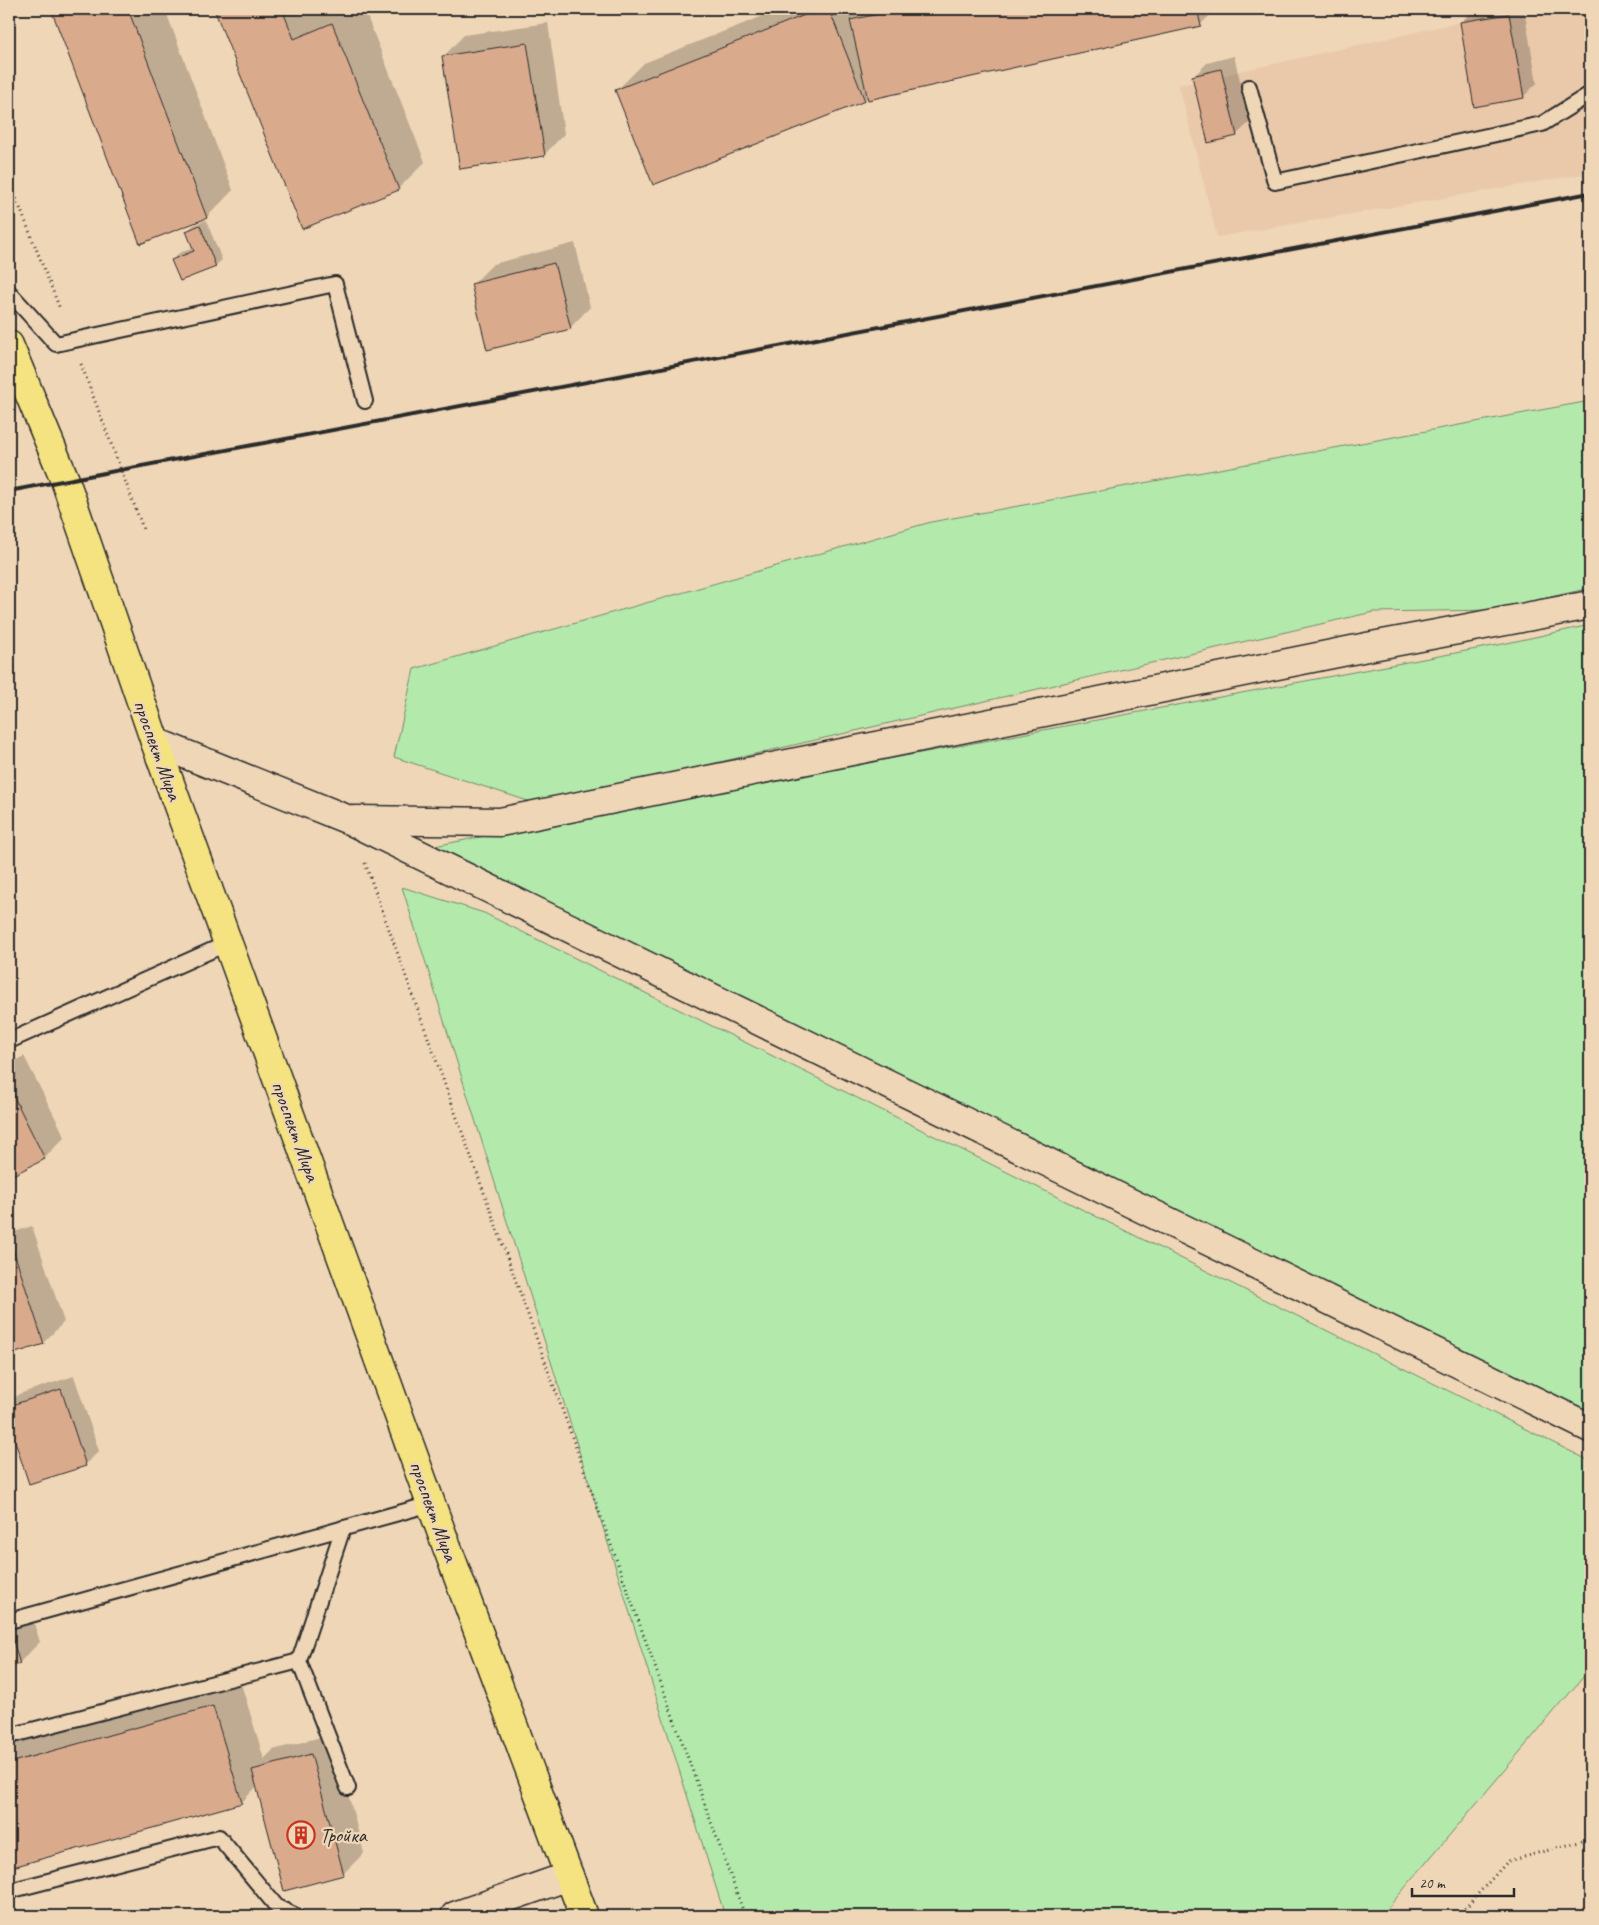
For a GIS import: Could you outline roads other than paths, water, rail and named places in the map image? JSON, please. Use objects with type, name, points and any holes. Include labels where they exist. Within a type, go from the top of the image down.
[{"type":"main road","name":"проспект Мира","points":[[9,345],[65,480],[155,742],[584,1916]]},
{"type":"street","points":[[349,820],[500,822],[1358,648],[1590,604]]},
{"type":"street","points":[[155,742],[349,820],[1590,1428]]},
{"type":"street","points":[[454,1916],[569,1876]]},
{"type":"lane","points":[[1249,87],[1275,182],[1542,124],[1590,94]]},
{"type":"lane","points":[[9,292],[56,344],[335,284],[365,401]]},
{"type":"lane","points":[[9,1041],[228,943]]},
{"type":"lane","points":[[9,1621],[432,1504]]},
{"type":"lane","points":[[343,1528],[299,1661],[348,1788]]},
{"type":"lane","points":[[9,1736],[299,1661]]},
{"type":"lane","points":[[9,1891],[219,1837],[277,1907],[296,1916]]},
{"type":"railway","points":[[9,491],[1590,193]]},
{"type":"place","name":"Тройка","points":[[301,1835]]}]
